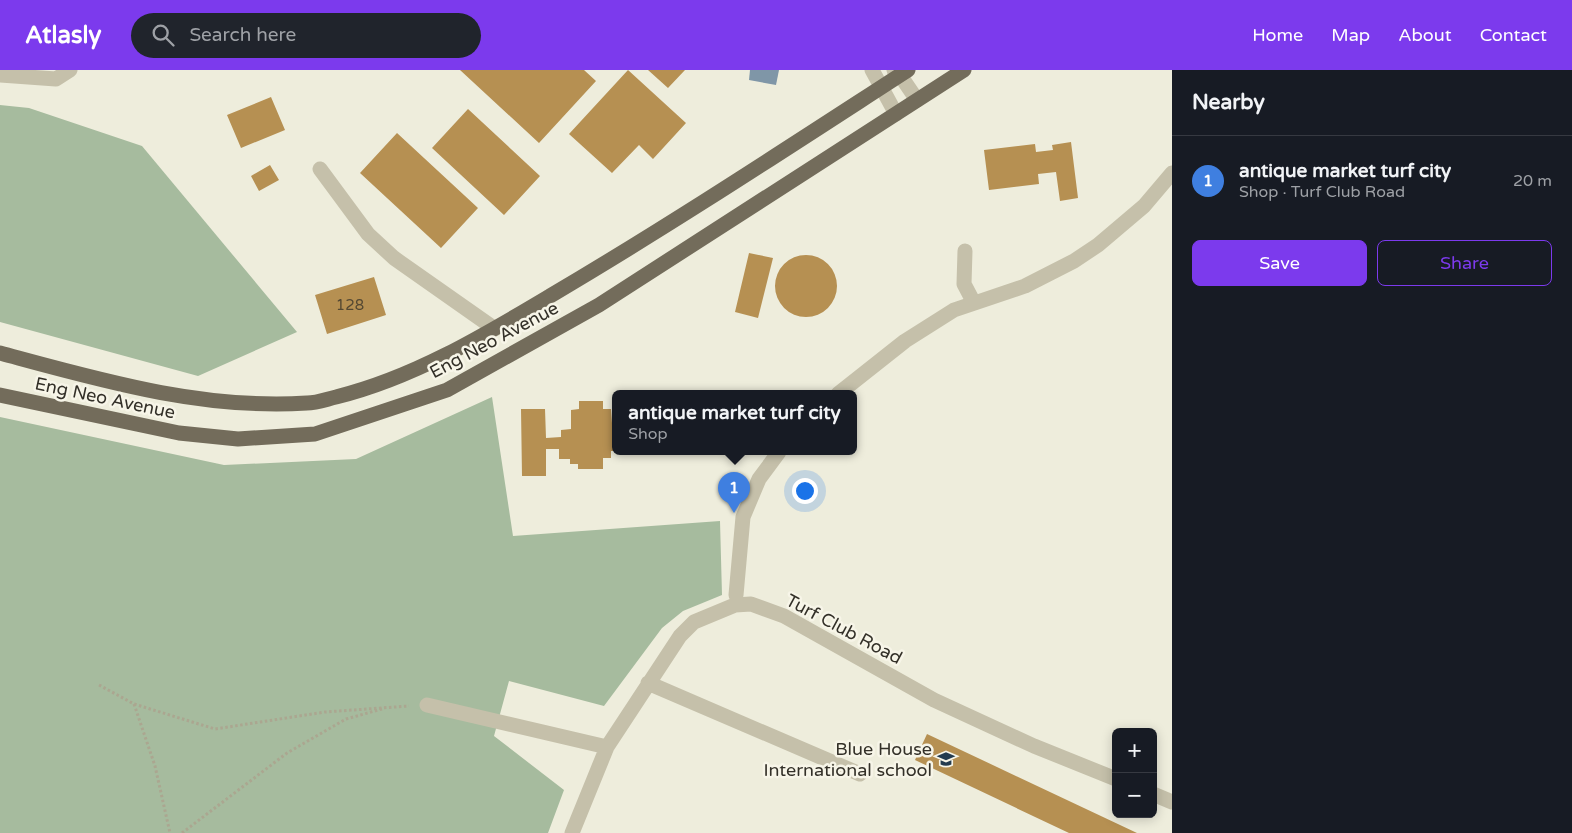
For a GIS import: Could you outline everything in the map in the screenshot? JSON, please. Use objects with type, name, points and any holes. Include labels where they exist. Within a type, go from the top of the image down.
[{"type":"main road","name":"Eng Neo Avenue","points":[[0,395],[179,433],[238,439],[315,434],[447,390],[599,305],[964,70]]},
{"type":"main road","name":"Eng Neo Avenue","points":[[0,353],[110,383],[235,403],[309,403],[371,388],[495,329],[732,186],[882,87],[901,72]]},
{"type":"street","points":[[0,75],[56,78],[70,70]]},
{"type":"street","points":[[872,70],[896,114]]},
{"type":"street","name":"Eng Neo Avenue","points":[[901,72],[917,100]]},
{"type":"street","points":[[320,169],[368,234],[394,258],[495,329]]},
{"type":"street","points":[[843,390],[905,341],[954,310],[1025,286],[1074,261],[1098,245],[1144,206],[1172,173]]},
{"type":"street","points":[[965,251],[964,284],[974,303]]},
{"type":"street","points":[[736,595],[743,517],[759,479],[777,455]]},
{"type":"street","name":"Turf Club Road","points":[[572,833],[607,747],[680,636],[694,622],[735,605],[751,604],[784,616],[934,700],[1034,746],[1112,777]]},
{"type":"street","points":[[648,683],[860,774]]},
{"type":"street","points":[[427,705],[607,747]]},
{"type":"street","points":[[1157,796],[1172,802]]},
{"type":"path","points":[[99,685],[134,704],[215,729],[325,712],[387,708],[346,719],[288,754],[182,833]]},
{"type":"path","points":[[134,704],[155,766],[170,833]]},
{"type":"green space","points":[[0,105],[29,108],[142,146],[297,332],[198,376],[0,322]]},
{"type":"green space","points":[[492,397],[513,536],[720,521],[722,595],[683,611],[662,628],[604,706],[509,681],[494,736],[564,790],[548,833],[0,833],[0,417],[224,465],[356,459]]},
{"type":"water","points":[[750,70],[779,70],[776,85],[749,80]]},
{"type":"building","points":[[460,70],[584,70],[596,81],[539,143]]},
{"type":"building","points":[[628,70],[686,123],[653,159],[639,145],[612,173],[569,134]]},
{"type":"building","points":[[648,70],[685,70],[668,88]]},
{"type":"building","points":[[271,97],[285,130],[241,148],[227,115]]},
{"type":"building","points":[[468,109],[540,176],[504,215],[432,148]]},
{"type":"building","points":[[397,133],[478,208],[441,248],[360,173]]},
{"type":"building","points":[[1071,142],[1078,198],[1060,201],[1056,172],[1038,174],[1039,184],[989,190],[984,150],[1035,144],[1036,152],[1053,150],[1052,145]]},
{"type":"building","points":[[270,165],[279,180],[259,191],[251,176]]},
{"type":"building","points":[[749,253],[773,258],[758,318],[735,312]]},
{"type":"building","points":[[800,255],[812,255],[828,264],[835,274],[837,286],[835,298],[828,308],[812,317],[800,317],[789,312],[780,303],[775,292],[775,280],[780,269],[789,260]]},
{"type":"building","points":[[374,277],[386,315],[327,334],[315,295]]},
{"type":"building","points":[[579,401],[603,401],[603,409],[611,409],[612,451],[611,458],[603,458],[603,469],[578,469],[578,464],[570,464],[570,459],[559,459],[559,449],[546,449],[546,476],[522,476],[521,409],[545,409],[546,438],[561,437],[561,430],[571,429],[571,410],[579,409]]},
{"type":"building","points":[[927,734],[1137,833],[1069,833],[915,760]]},
{"type":"place","name":"antique market turf city","points":[[734,513]]},
{"type":"place","name":"Blue House International school","points":[[946,759]]}]
